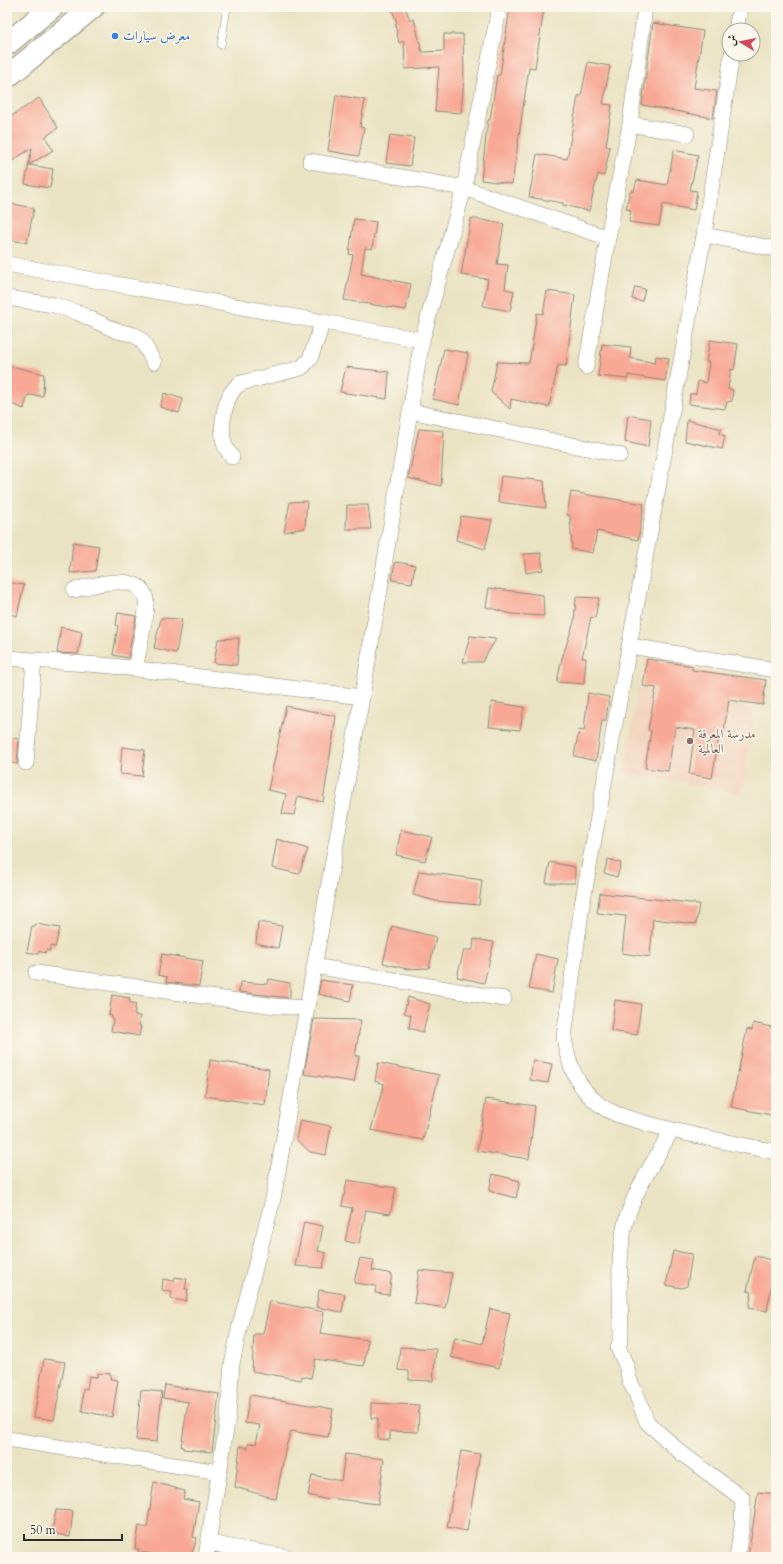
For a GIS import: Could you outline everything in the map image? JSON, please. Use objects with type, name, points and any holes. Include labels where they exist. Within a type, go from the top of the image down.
[{"type":"main road","points":[[7,44],[52,7]]},
{"type":"main road","points":[[7,77],[93,7]]},
{"type":"street","points":[[586,367],[608,238],[630,124],[645,7]]},
{"type":"street","points":[[737,22],[740,7]]},
{"type":"street","points":[[287,1557],[208,1550],[228,1416],[232,1364],[240,1325],[273,1199],[362,697],[422,340],[464,188],[498,14]]},
{"type":"street","points":[[731,62],[704,235],[582,904],[564,1037],[567,1057],[574,1076],[585,1092],[600,1105],[617,1115],[672,1131],[776,1152]]},
{"type":"street","points":[[630,124],[687,134]]},
{"type":"street","points":[[310,161],[464,188],[608,238]]},
{"type":"street","points":[[704,235],[776,249]]},
{"type":"street","points":[[7,264],[422,340]]},
{"type":"street","points":[[7,298],[54,305],[76,312],[116,331],[135,335],[142,341],[154,362]]},
{"type":"street","points":[[232,456],[224,444],[223,430],[227,402],[236,386],[241,383],[301,368],[307,364],[323,322]]},
{"type":"street","points":[[410,411],[620,455]]},
{"type":"street","points":[[74,590],[109,582],[126,583],[138,586],[143,591],[146,605],[135,669]]},
{"type":"street","points":[[630,646],[776,670]]},
{"type":"street","points":[[7,658],[135,669],[362,697]]},
{"type":"street","points":[[26,763],[34,660]]},
{"type":"street","points":[[314,966],[504,999]]},
{"type":"street","points":[[36,973],[261,1004],[307,1008]]},
{"type":"street","points":[[672,1131],[635,1196],[626,1221],[622,1241],[621,1337],[618,1348],[626,1365],[630,1382],[636,1393],[647,1422],[680,1452],[743,1500],[742,1526],[736,1557]]},
{"type":"street","points":[[7,1439],[219,1472]]},
{"type":"lane","points":[[221,45],[227,7]]},
{"type":"shaded area","name":"مدرسة المعرفة العالمية","points":[[638,688],[756,709],[742,793],[624,773]]},
{"type":"building","points":[[391,7],[405,7],[410,20],[414,19],[422,52],[444,51],[444,34],[463,34],[464,79],[461,113],[435,111],[439,67],[405,69],[404,41],[399,43],[395,24],[397,23]]},
{"type":"building","points":[[510,7],[544,8],[535,68],[529,67],[512,184],[481,180],[488,120],[490,120],[497,75],[500,75]]},
{"type":"building","points":[[653,23],[703,31],[694,88],[717,91],[713,118],[642,105]]},
{"type":"building","points":[[588,62],[610,66],[603,104],[612,105],[606,146],[610,147],[604,176],[598,174],[589,211],[563,205],[563,203],[529,197],[537,154],[567,159],[578,96],[581,96]]},
{"type":"building","points":[[336,95],[365,100],[360,127],[364,128],[359,156],[328,151]]},
{"type":"building","points":[[39,98],[58,128],[45,137],[53,150],[29,165],[53,169],[50,188],[25,184],[32,148],[7,164],[7,119]]},
{"type":"building","points":[[390,135],[414,138],[410,166],[386,163]]},
{"type":"building","points":[[674,150],[698,155],[690,190],[697,191],[694,210],[663,204],[659,226],[629,222],[631,210],[626,209],[630,191],[634,191],[637,180],[667,185]]},
{"type":"building","points":[[7,203],[34,208],[27,243],[7,239]]},
{"type":"building","points":[[471,218],[504,224],[497,264],[508,265],[505,289],[514,291],[510,311],[483,306],[488,279],[461,275]]},
{"type":"building","points":[[354,219],[376,222],[372,249],[365,248],[361,274],[411,284],[406,310],[344,300],[353,255],[349,254]]},
{"type":"building","points":[[635,287],[645,289],[642,301],[632,299]]},
{"type":"building","points":[[547,291],[575,295],[566,366],[558,365],[549,407],[511,399],[510,409],[491,392],[497,362],[529,363],[537,313],[543,314]]},
{"type":"building","points":[[710,340],[738,344],[734,370],[731,369],[728,389],[733,390],[732,401],[727,402],[725,409],[689,404],[690,394],[696,394],[698,381],[706,383],[709,362],[706,362]]},
{"type":"building","points":[[602,344],[631,347],[630,358],[655,363],[656,356],[669,358],[665,381],[628,375],[628,379],[598,376]]},
{"type":"building","points":[[444,349],[468,353],[459,405],[433,399]]},
{"type":"building","points":[[11,366],[44,374],[43,396],[28,395],[24,409],[7,402],[7,384]]},
{"type":"building","points":[[346,367],[389,372],[387,399],[340,392]]},
{"type":"building","points":[[164,393],[183,399],[179,413],[160,407]]},
{"type":"building","points":[[628,415],[651,419],[648,447],[625,442]]},
{"type":"building","points":[[687,420],[722,429],[719,434],[725,436],[722,449],[685,441]]},
{"type":"building","points":[[419,429],[444,431],[441,486],[408,478]]},
{"type":"building","points":[[501,476],[544,481],[546,508],[498,502]]},
{"type":"building","points":[[571,492],[644,504],[638,540],[597,531],[593,553],[572,549],[570,516],[567,515]]},
{"type":"building","points":[[307,501],[305,528],[284,532],[290,502]]},
{"type":"building","points":[[347,505],[368,505],[371,529],[346,529]]},
{"type":"building","points":[[461,516],[492,520],[485,549],[456,540]]},
{"type":"building","points":[[73,542],[99,546],[95,571],[70,573]]},
{"type":"building","points":[[541,553],[543,570],[526,573],[524,554]]},
{"type":"building","points":[[395,562],[415,565],[412,583],[392,580]]},
{"type":"building","points":[[7,582],[24,585],[17,616],[7,613]]},
{"type":"building","points":[[489,588],[543,595],[544,616],[512,614],[486,607]]},
{"type":"building","points":[[576,597],[599,598],[595,618],[591,617],[582,658],[586,658],[584,684],[557,682],[562,658],[574,622]]},
{"type":"building","points":[[118,613],[136,616],[128,658],[113,655],[118,626],[116,625]]},
{"type":"building","points":[[161,618],[182,619],[176,653],[154,648]]},
{"type":"building","points":[[61,627],[82,632],[78,654],[57,653]]},
{"type":"building","points":[[470,636],[496,639],[482,662],[463,662]]},
{"type":"building","points":[[239,638],[237,665],[214,663],[218,639]]},
{"type":"building","points":[[647,659],[692,666],[692,670],[766,680],[763,705],[729,700],[723,736],[719,736],[712,778],[689,774],[695,730],[675,727],[668,771],[645,768],[651,731],[648,730],[656,688],[643,686]]},
{"type":"building","points":[[588,693],[609,697],[606,720],[602,720],[596,761],[574,756],[579,730],[584,731]]},
{"type":"building","points":[[492,702],[524,707],[520,730],[489,727]]},
{"type":"building","points":[[286,706],[336,716],[323,802],[298,796],[294,815],[282,814],[286,794],[268,790]]},
{"type":"building","points":[[7,737],[19,739],[17,764],[7,762]]},
{"type":"building","points":[[122,747],[145,750],[142,776],[120,774]]},
{"type":"building","points":[[401,830],[432,837],[425,861],[396,855]]},
{"type":"building","points":[[277,839],[308,849],[299,874],[272,868]]},
{"type":"building","points":[[608,859],[621,863],[617,877],[604,873]]},
{"type":"building","points":[[550,862],[575,867],[575,883],[546,883]]},
{"type":"building","points":[[419,871],[482,880],[479,905],[436,901],[413,895]]},
{"type":"building","points":[[600,893],[699,904],[696,924],[653,919],[650,957],[622,953],[626,916],[597,913]]},
{"type":"building","points":[[258,922],[282,926],[278,948],[256,943]]},
{"type":"building","points":[[36,924],[60,928],[55,947],[50,946],[50,951],[46,950],[45,953],[39,951],[38,954],[27,952],[32,926],[35,926]]},
{"type":"building","points":[[392,926],[436,937],[429,968],[407,969],[383,963]]},
{"type":"building","points":[[474,939],[494,942],[484,983],[457,977],[464,950],[473,950]]},
{"type":"building","points":[[162,954],[203,961],[199,986],[166,982],[167,977],[158,975]]},
{"type":"building","points":[[536,954],[558,959],[552,993],[529,989]]},
{"type":"building","points":[[269,979],[290,983],[290,998],[239,992],[240,982],[268,984]]},
{"type":"building","points":[[321,980],[353,985],[350,1001],[318,994]]},
{"type":"building","points":[[112,995],[130,998],[129,1002],[136,1004],[134,1015],[140,1016],[139,1025],[141,1026],[139,1036],[111,1031],[113,1019],[112,1016],[109,1015]]},
{"type":"building","points":[[408,997],[430,1004],[423,1032],[409,1028],[411,1015],[404,1013]]},
{"type":"building","points":[[615,1000],[641,1004],[637,1035],[611,1031]]},
{"type":"building","points":[[314,1019],[361,1020],[355,1056],[359,1056],[354,1082],[304,1074]]},
{"type":"building","points":[[753,1023],[776,1028],[776,1116],[731,1107],[747,1029],[752,1030]]},
{"type":"building","points":[[210,1060],[269,1069],[265,1105],[205,1096]]},
{"type":"building","points":[[533,1060],[552,1064],[548,1083],[530,1080]]},
{"type":"building","points":[[378,1063],[439,1075],[423,1140],[371,1130],[384,1084],[375,1081]]},
{"type":"building","points":[[486,1099],[535,1106],[529,1159],[477,1151]]},
{"type":"building","points":[[300,1120],[331,1126],[326,1155],[310,1152],[296,1139]]},
{"type":"building","points":[[493,1174],[520,1181],[516,1198],[489,1191]]},
{"type":"building","points":[[347,1180],[396,1188],[390,1214],[366,1210],[359,1244],[345,1241],[352,1208],[342,1206]]},
{"type":"building","points":[[304,1222],[323,1226],[318,1251],[326,1253],[323,1268],[295,1266]]},
{"type":"building","points":[[673,1251],[692,1254],[687,1286],[682,1288],[666,1285]]},
{"type":"building","points":[[755,1256],[776,1261],[767,1311],[749,1307],[752,1292],[747,1291]]},
{"type":"building","points":[[360,1258],[374,1260],[372,1270],[392,1274],[389,1295],[375,1293],[376,1286],[354,1283]]},
{"type":"building","points":[[419,1270],[452,1273],[445,1308],[414,1303]]},
{"type":"building","points":[[175,1277],[187,1279],[185,1289],[188,1289],[186,1301],[171,1299],[172,1292],[162,1290],[163,1279],[174,1281]]},
{"type":"building","points":[[319,1290],[345,1294],[342,1312],[316,1307]]},
{"type":"building","points":[[270,1301],[324,1312],[320,1333],[368,1340],[364,1366],[315,1359],[311,1378],[302,1376],[301,1380],[252,1371],[254,1334],[263,1334]]},
{"type":"building","points":[[490,1309],[510,1313],[499,1368],[451,1357],[455,1337],[482,1344]]},
{"type":"building","points":[[400,1347],[436,1349],[433,1381],[409,1380],[409,1371],[398,1370]]},
{"type":"building","points":[[44,1359],[65,1362],[54,1420],[34,1417]]},
{"type":"building","points":[[97,1373],[111,1374],[110,1379],[118,1380],[112,1417],[82,1411],[83,1388],[87,1389],[89,1376],[97,1377]]},
{"type":"building","points":[[165,1385],[219,1394],[212,1452],[183,1449],[183,1447],[181,1447],[188,1402],[163,1398]]},
{"type":"building","points":[[141,1390],[162,1392],[157,1442],[136,1440]]},
{"type":"building","points":[[250,1395],[333,1409],[328,1437],[291,1431],[286,1446],[276,1499],[235,1487],[240,1446],[248,1448],[248,1443],[256,1444],[260,1425],[245,1423]]},
{"type":"building","points":[[371,1403],[419,1405],[418,1432],[390,1431],[390,1440],[378,1439],[378,1418],[371,1418]]},
{"type":"building","points":[[461,1451],[480,1454],[467,1531],[447,1527]]},
{"type":"building","points":[[345,1454],[384,1459],[378,1504],[329,1498],[328,1500],[308,1495],[312,1475],[341,1481]]},
{"type":"building","points":[[154,1482],[185,1491],[183,1499],[199,1502],[193,1537],[197,1538],[191,1557],[171,1557],[138,1552],[139,1549],[135,1549],[139,1526],[147,1528]]},
{"type":"building","points":[[758,1492],[776,1494],[776,1557],[748,1557]]},
{"type":"building","points":[[56,1510],[73,1511],[70,1537],[52,1533]]},
{"type":"place","name":"معرض سيارات","points":[[115,36]]},
{"type":"place","name":"مدرسة المعرفة العالمية","points":[[690,741]]}]
